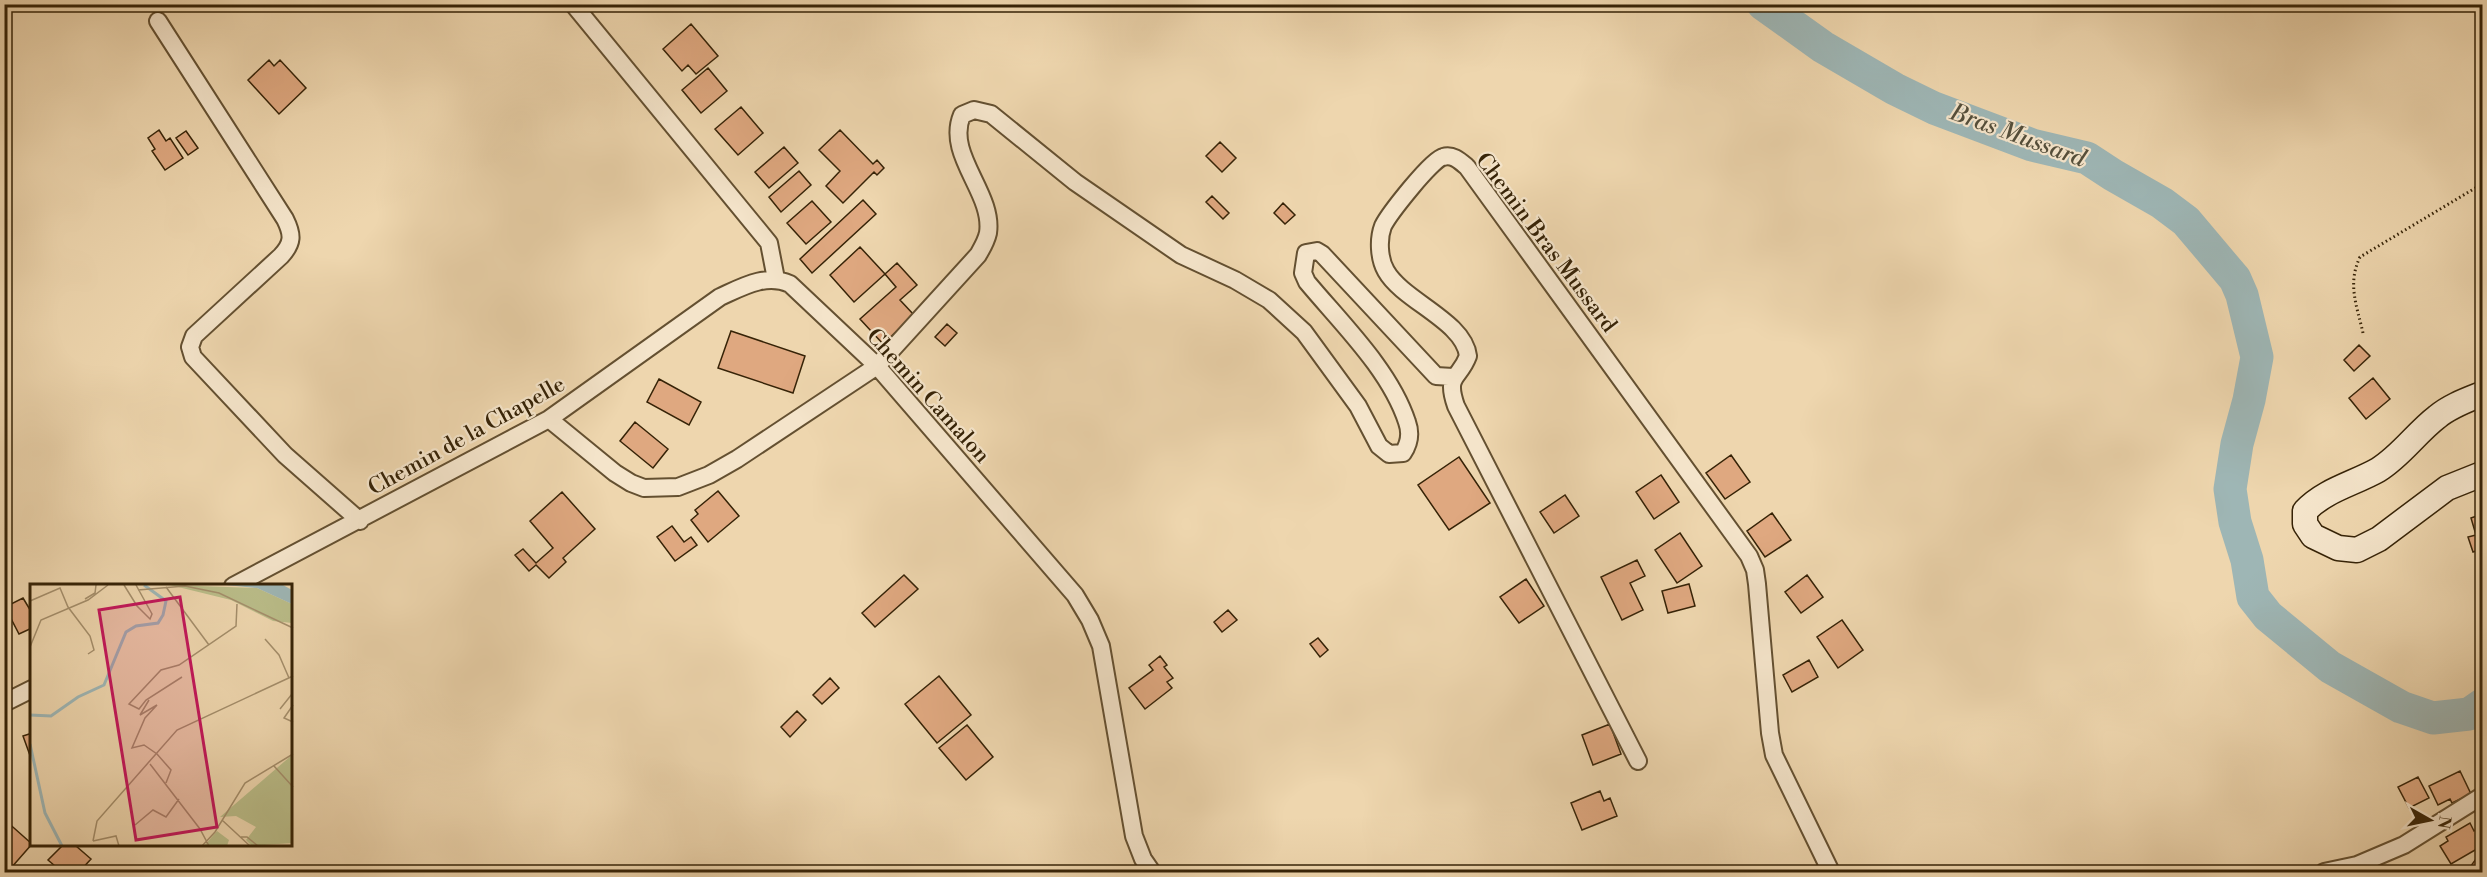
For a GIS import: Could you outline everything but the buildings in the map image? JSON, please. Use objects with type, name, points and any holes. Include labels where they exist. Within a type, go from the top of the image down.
[{"type":"street","points":[[573,4],[770,243],[776,279]]},
{"type":"street","points":[[159,21],[292,233],[290,245],[281,256],[194,336],[190,347],[193,357],[285,455],[360,521]]},
{"type":"street","points":[[549,419],[615,473],[631,483],[644,488],[678,487],[709,475],[737,459],[877,366],[978,255],[985,242],[988,231],[985,210],[960,144],[958,129],[962,115],[974,110],[991,114],[1075,182],[1181,255],[1235,280],[1269,300],[1304,332],[1358,406],[1379,446],[1389,454],[1403,453],[1409,440],[1408,423],[1382,372],[1307,282],[1303,273],[1306,253],[1317,251],[1322,254],[1436,376],[1453,377],[1452,395],[1456,406],[1638,761]]},
{"type":"street","name":"Chemin Bras Mussard","points":[[1453,377],[1468,356],[1463,343],[1454,330],[1393,282],[1380,256],[1383,226],[1428,166],[1437,159],[1447,156],[1458,159],[1467,167],[1749,556],[1755,570],[1757,584],[1770,733],[1774,755],[1831,873]]},
{"type":"street","name":"Chemin Camalon","points":[[776,279],[790,284],[877,366],[1075,595],[1090,620],[1101,646],[1134,837],[1143,860],[1152,873]]},
{"type":"street","name":"Chemin de la Chapelle","points":[[237,584],[360,521],[549,419],[720,297],[749,284],[776,279]]},
{"type":"street","points":[[2482,394],[2461,402],[2438,415],[2405,448],[2378,470],[2314,501],[2305,511],[2305,524],[2313,536],[2338,548],[2357,550],[2373,542],[2447,488],[2482,474]]},
{"type":"street","points":[[4,703],[30,690]]},
{"type":"street","points":[[2324,873],[2357,865],[2404,845],[2482,796]]},
{"type":"path","points":[[2363,333],[2354,296],[2353,273],[2360,257],[2482,184]]},
{"type":"waterway","name":"Bras Mussard","points":[[1763,4],[1823,47],[1895,89],[1934,108],[2032,145],[2087,158],[2162,203],[2186,221],[2235,279],[2242,295],[2257,357],[2249,400],[2237,444],[2230,489],[2235,522],[2247,560],[2253,597],[2268,616],[2330,667],[2401,707],[2433,718],[2469,714],[2482,705]]}]
